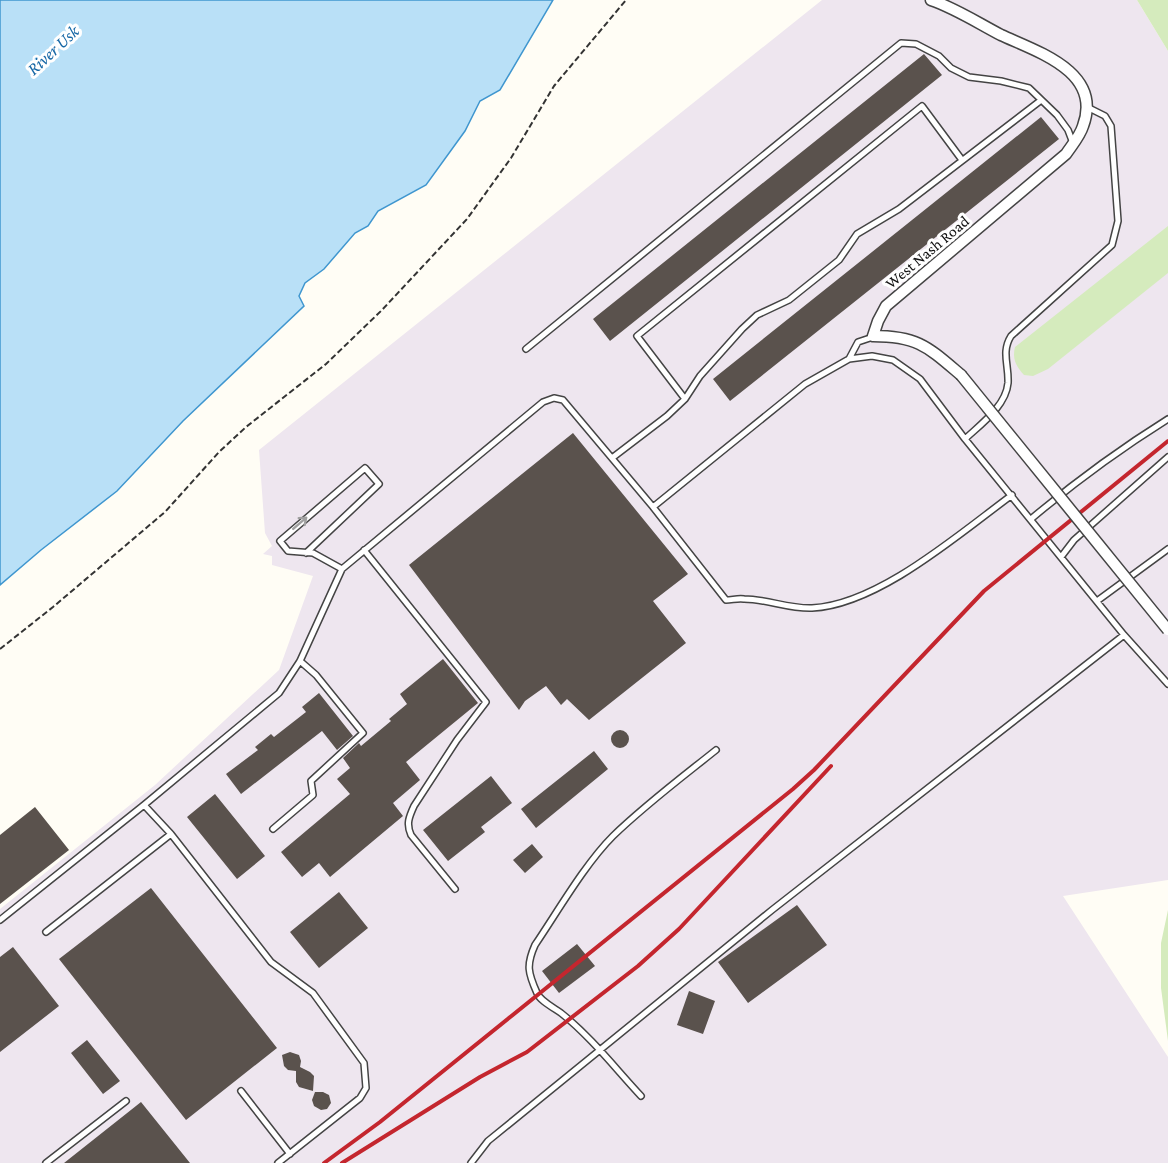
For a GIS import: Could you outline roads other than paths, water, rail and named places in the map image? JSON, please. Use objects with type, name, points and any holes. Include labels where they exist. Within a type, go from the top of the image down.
[{"type":"street","points":[[931,0],[1053,58],[1074,75],[1086,96],[1088,107]]},
{"type":"street","name":"West Nash Road","points":[[873,336],[886,306],[1056,164],[1074,143],[1083,127],[1088,107]]},
{"type":"street","points":[[873,336],[892,336],[919,342],[961,375],[1168,630]]},
{"type":"lane","points":[[526,349],[901,43],[916,44],[939,56],[951,68],[969,77],[1001,81],[1029,88],[1057,116],[1068,130],[1074,143]]},
{"type":"lane","points":[[612,458],[668,416],[685,399],[700,376],[757,315],[789,300],[839,260],[856,234],[899,209],[1040,101]]},
{"type":"lane","points":[[685,399],[637,336],[922,106],[962,160]]},
{"type":"lane","points":[[965,439],[1003,399],[1008,381],[1004,353],[1011,336],[1112,245],[1119,221],[1111,126],[1105,116],[1088,107]]},
{"type":"lane","points":[[849,359],[858,342],[873,336]]},
{"type":"lane","points":[[653,507],[805,384],[849,359],[872,356],[894,360],[920,379],[965,439],[1124,635],[1168,684]]},
{"type":"lane","points":[[0,920],[279,693],[300,661],[342,569],[543,402],[554,398],[563,400],[653,507],[726,600],[745,598],[810,608],[833,606],[849,601],[874,590],[928,556],[1012,495]]},
{"type":"lane","points":[[1031,519],[1074,483],[1168,419]]},
{"type":"lane","points":[[1061,557],[1074,540],[1168,457]]},
{"type":"lane","points":[[306,553],[379,484],[365,468],[280,541],[288,551],[306,553],[313,553],[342,569]]},
{"type":"lane","points":[[1097,601],[1168,549]]},
{"type":"lane","points":[[364,550],[486,702],[456,740],[408,818],[411,835],[455,889]]},
{"type":"lane","points":[[471,1163],[488,1141],[772,910],[1124,635]]},
{"type":"lane","points":[[273,829],[313,795],[311,781],[363,733],[316,675],[300,661]]},
{"type":"lane","points":[[641,1096],[570,1020],[537,995],[530,977],[529,958],[535,945],[594,858],[612,837],[716,750]]},
{"type":"lane","points":[[144,805],[171,834],[271,962],[313,993],[364,1063],[366,1088],[360,1098],[278,1163]]},
{"type":"lane","points":[[46,932],[171,834]]},
{"type":"lane","points":[[241,1092],[290,1154]]},
{"type":"lane","points":[[46,1163],[126,1101]]},
{"type":"water","name":"River Usk","points":[[0,0],[553,0],[500,90],[480,101],[465,131],[426,185],[378,211],[368,226],[355,233],[324,269],[305,283],[299,296],[304,306],[183,421],[117,491],[0,585]]},
{"type":"railway","points":[[324,1163],[380,1122],[793,789],[814,770],[984,591],[1168,441]]},
{"type":"railway","points":[[342,1163],[480,1077],[527,1052],[638,966],[679,929],[831,766]]}]
